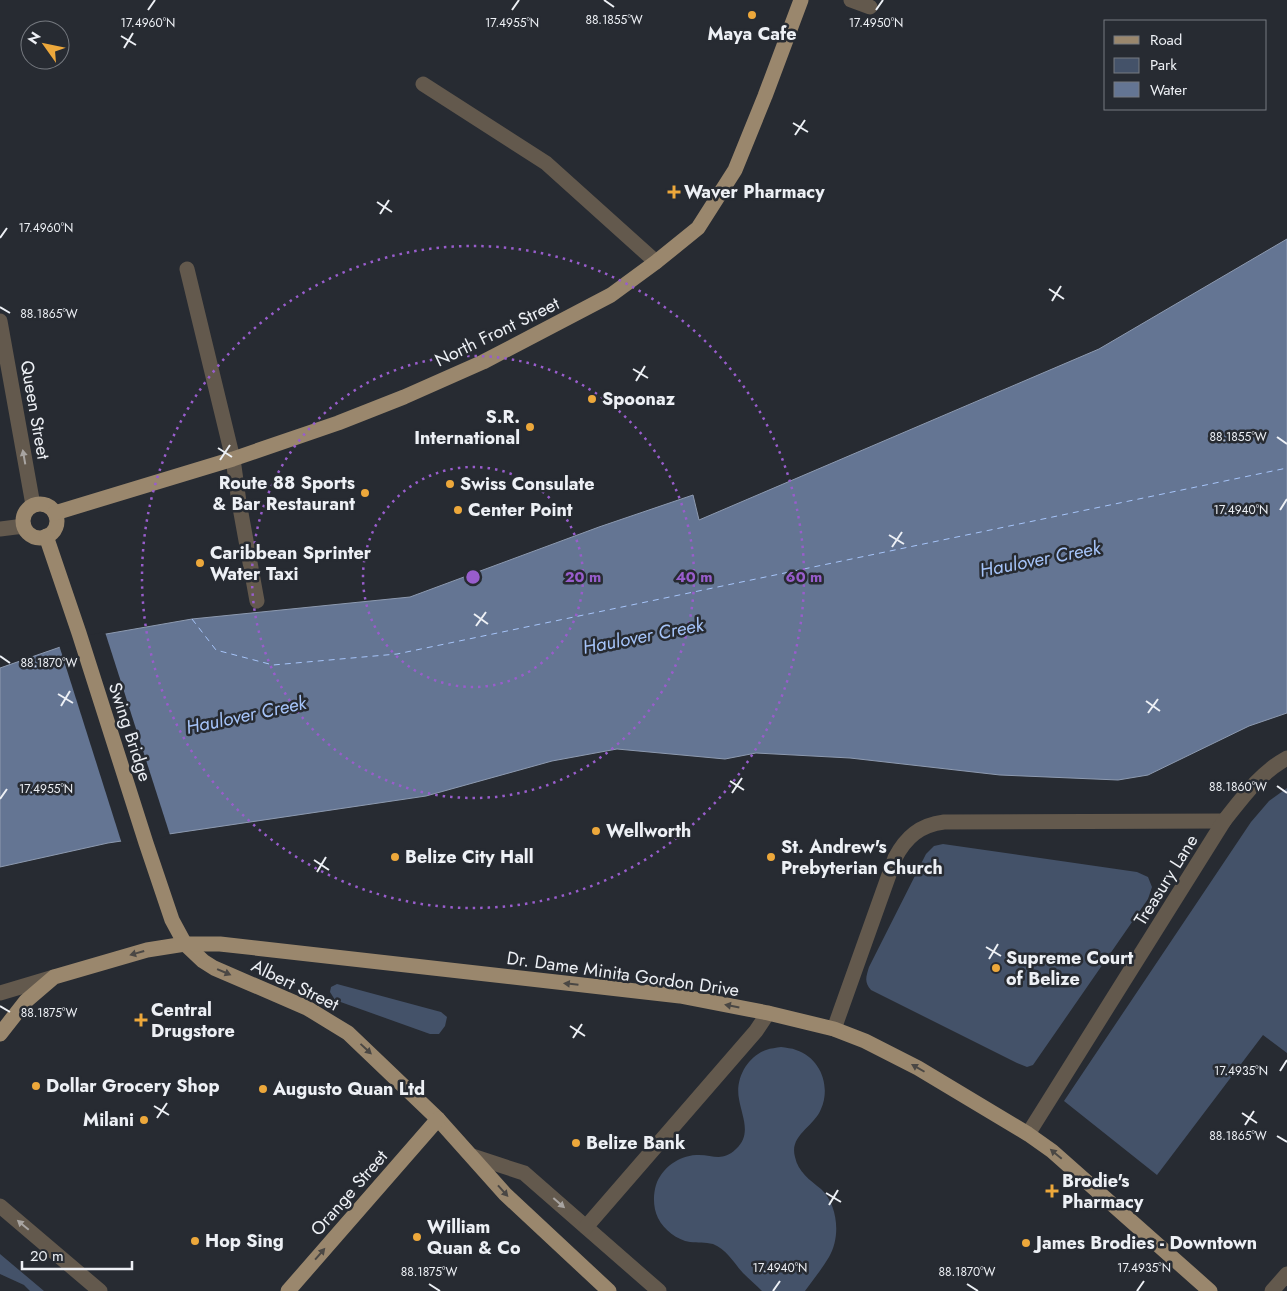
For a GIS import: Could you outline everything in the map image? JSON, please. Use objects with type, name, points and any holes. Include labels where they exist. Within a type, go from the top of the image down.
[{"type":"main road","name":"North Front Street","points":[[55,513],[233,458],[404,397],[483,362],[611,295],[698,228],[735,170],[801,0]]},
{"type":"main road","points":[[37,504],[48,506],[55,513],[56,525],[51,534],[46,536],[36,538],[30,535],[22,520],[26,510],[37,504]]},
{"type":"main road","name":"Swing Bridge","points":[[46,536],[146,843]]},
{"type":"main road","name":"Albert Street","points":[[146,843],[172,920],[185,944],[203,962],[307,1008],[348,1033],[438,1119],[505,1194],[609,1291]]},
{"type":"main road","name":"Dr. Dame Minita Gordon Drive","points":[[54,977],[147,950],[185,944],[220,944],[680,996],[768,1013],[834,1029],[891,1053],[1028,1134],[1052,1151],[1210,1291]]},
{"type":"main road","points":[[0,1034],[26,1001],[54,977]]},
{"type":"main road","name":"Orange Street","points":[[288,1291],[438,1119]]},
{"type":"street","points":[[851,0],[870,7]]},
{"type":"street","points":[[424,84],[546,163],[656,262]]},
{"type":"street","points":[[187,269],[233,458],[239,502],[258,601]]},
{"type":"street","name":"Queen Street","points":[[0,321],[33,505]]},
{"type":"street","points":[[0,529],[24,526]]},
{"type":"street","name":"Treasury Lane","points":[[1028,1134],[1224,822],[1247,790],[1263,774],[1286,758]]},
{"type":"street","points":[[834,1029],[895,858],[905,842],[919,829],[927,825],[944,822],[1224,822]]},
{"type":"street","points":[[0,993],[54,977]]},
{"type":"street","points":[[586,1227],[756,1031],[768,1013]]},
{"type":"street","points":[[472,1156],[524,1173],[659,1291]]},
{"type":"street","points":[[0,1206],[100,1291]]},
{"type":"street","points":[[1272,1291],[1287,1274]]},
{"type":"green space","points":[[1287,788],[1287,1053],[1263,1035],[1157,1175],[1064,1101],[1251,822],[1269,801]]},
{"type":"green space","points":[[943,844],[1137,872],[1148,877],[1152,887],[1148,899],[1033,1065],[1027,1067],[1017,1063],[871,990],[866,982],[869,967],[926,854],[934,846]]},
{"type":"green space","points":[[337,984],[441,1012],[447,1017],[445,1026],[439,1034],[430,1034],[335,1000],[330,992],[331,987]]},
{"type":"green space","points":[[781,1047],[794,1049],[805,1054],[818,1066],[822,1074],[825,1092],[818,1115],[799,1137],[794,1149],[799,1167],[827,1196],[836,1222],[833,1249],[805,1291],[762,1291],[718,1246],[710,1243],[685,1241],[671,1234],[656,1214],[654,1206],[656,1185],[662,1173],[677,1160],[696,1155],[726,1156],[741,1143],[744,1137],[745,1125],[738,1091],[741,1077],[748,1063],[759,1053]]},
{"type":"green space","points":[[0,1254],[44,1291],[30,1291],[24,1285],[0,1274]]},
{"type":"water","name":"Haulover Creek","points":[[1287,239],[1287,713],[1249,726],[1148,775],[1118,780],[1000,775],[850,758],[756,753],[725,759],[617,749],[552,761],[426,796],[108,843],[0,867],[0,668],[89,637],[192,619],[410,597],[599,527],[693,495],[699,520],[1099,349]]},
{"type":"pier","points":[[105,632],[170,835],[161,838],[122,844],[59,645]]},
{"type":"ferry route","points":[[192,619],[216,650],[273,665],[397,654],[1287,468]]},
{"type":"place","name":"Maya Cafe","points":[[752,15]]},
{"type":"place","name":"Waver Pharmacy","points":[[674,192]]},
{"type":"place","name":"Spoonaz","points":[[592,399]]},
{"type":"place","name":"S.R. International","points":[[530,427]]},
{"type":"place","name":"Swiss Consulate","points":[[450,484]]},
{"type":"place","name":"Route 88 Sports & Bar Restaurant","points":[[365,493]]},
{"type":"place","name":"Center Point","points":[[458,510]]},
{"type":"place","name":"Caribbean Sprinter Water Taxi","points":[[200,563]]},
{"type":"place","name":"Wellworth","points":[[596,831]]},
{"type":"place","name":"Belize City Hall","points":[[395,857]]},
{"type":"place","name":"St. Andrew's Prebyterian Church","points":[[771,857]]},
{"type":"place","name":"Supreme Court of Belize","points":[[996,968]]},
{"type":"place","name":"Central Drugstore","points":[[141,1020]]},
{"type":"place","name":"Dollar Grocery Shop","points":[[36,1086]]},
{"type":"place","name":"Augusto Quan Ltd","points":[[263,1089]]},
{"type":"place","name":"Milani","points":[[144,1120]]},
{"type":"place","name":"Belize Bank","points":[[576,1143]]},
{"type":"place","name":"Brodie's Pharmacy","points":[[1052,1191]]},
{"type":"place","name":"William Quan & Co","points":[[417,1237]]},
{"type":"place","name":"Hop Sing","points":[[195,1241]]},
{"type":"place","name":"James Brodies - Downtown","points":[[1026,1243]]}]
